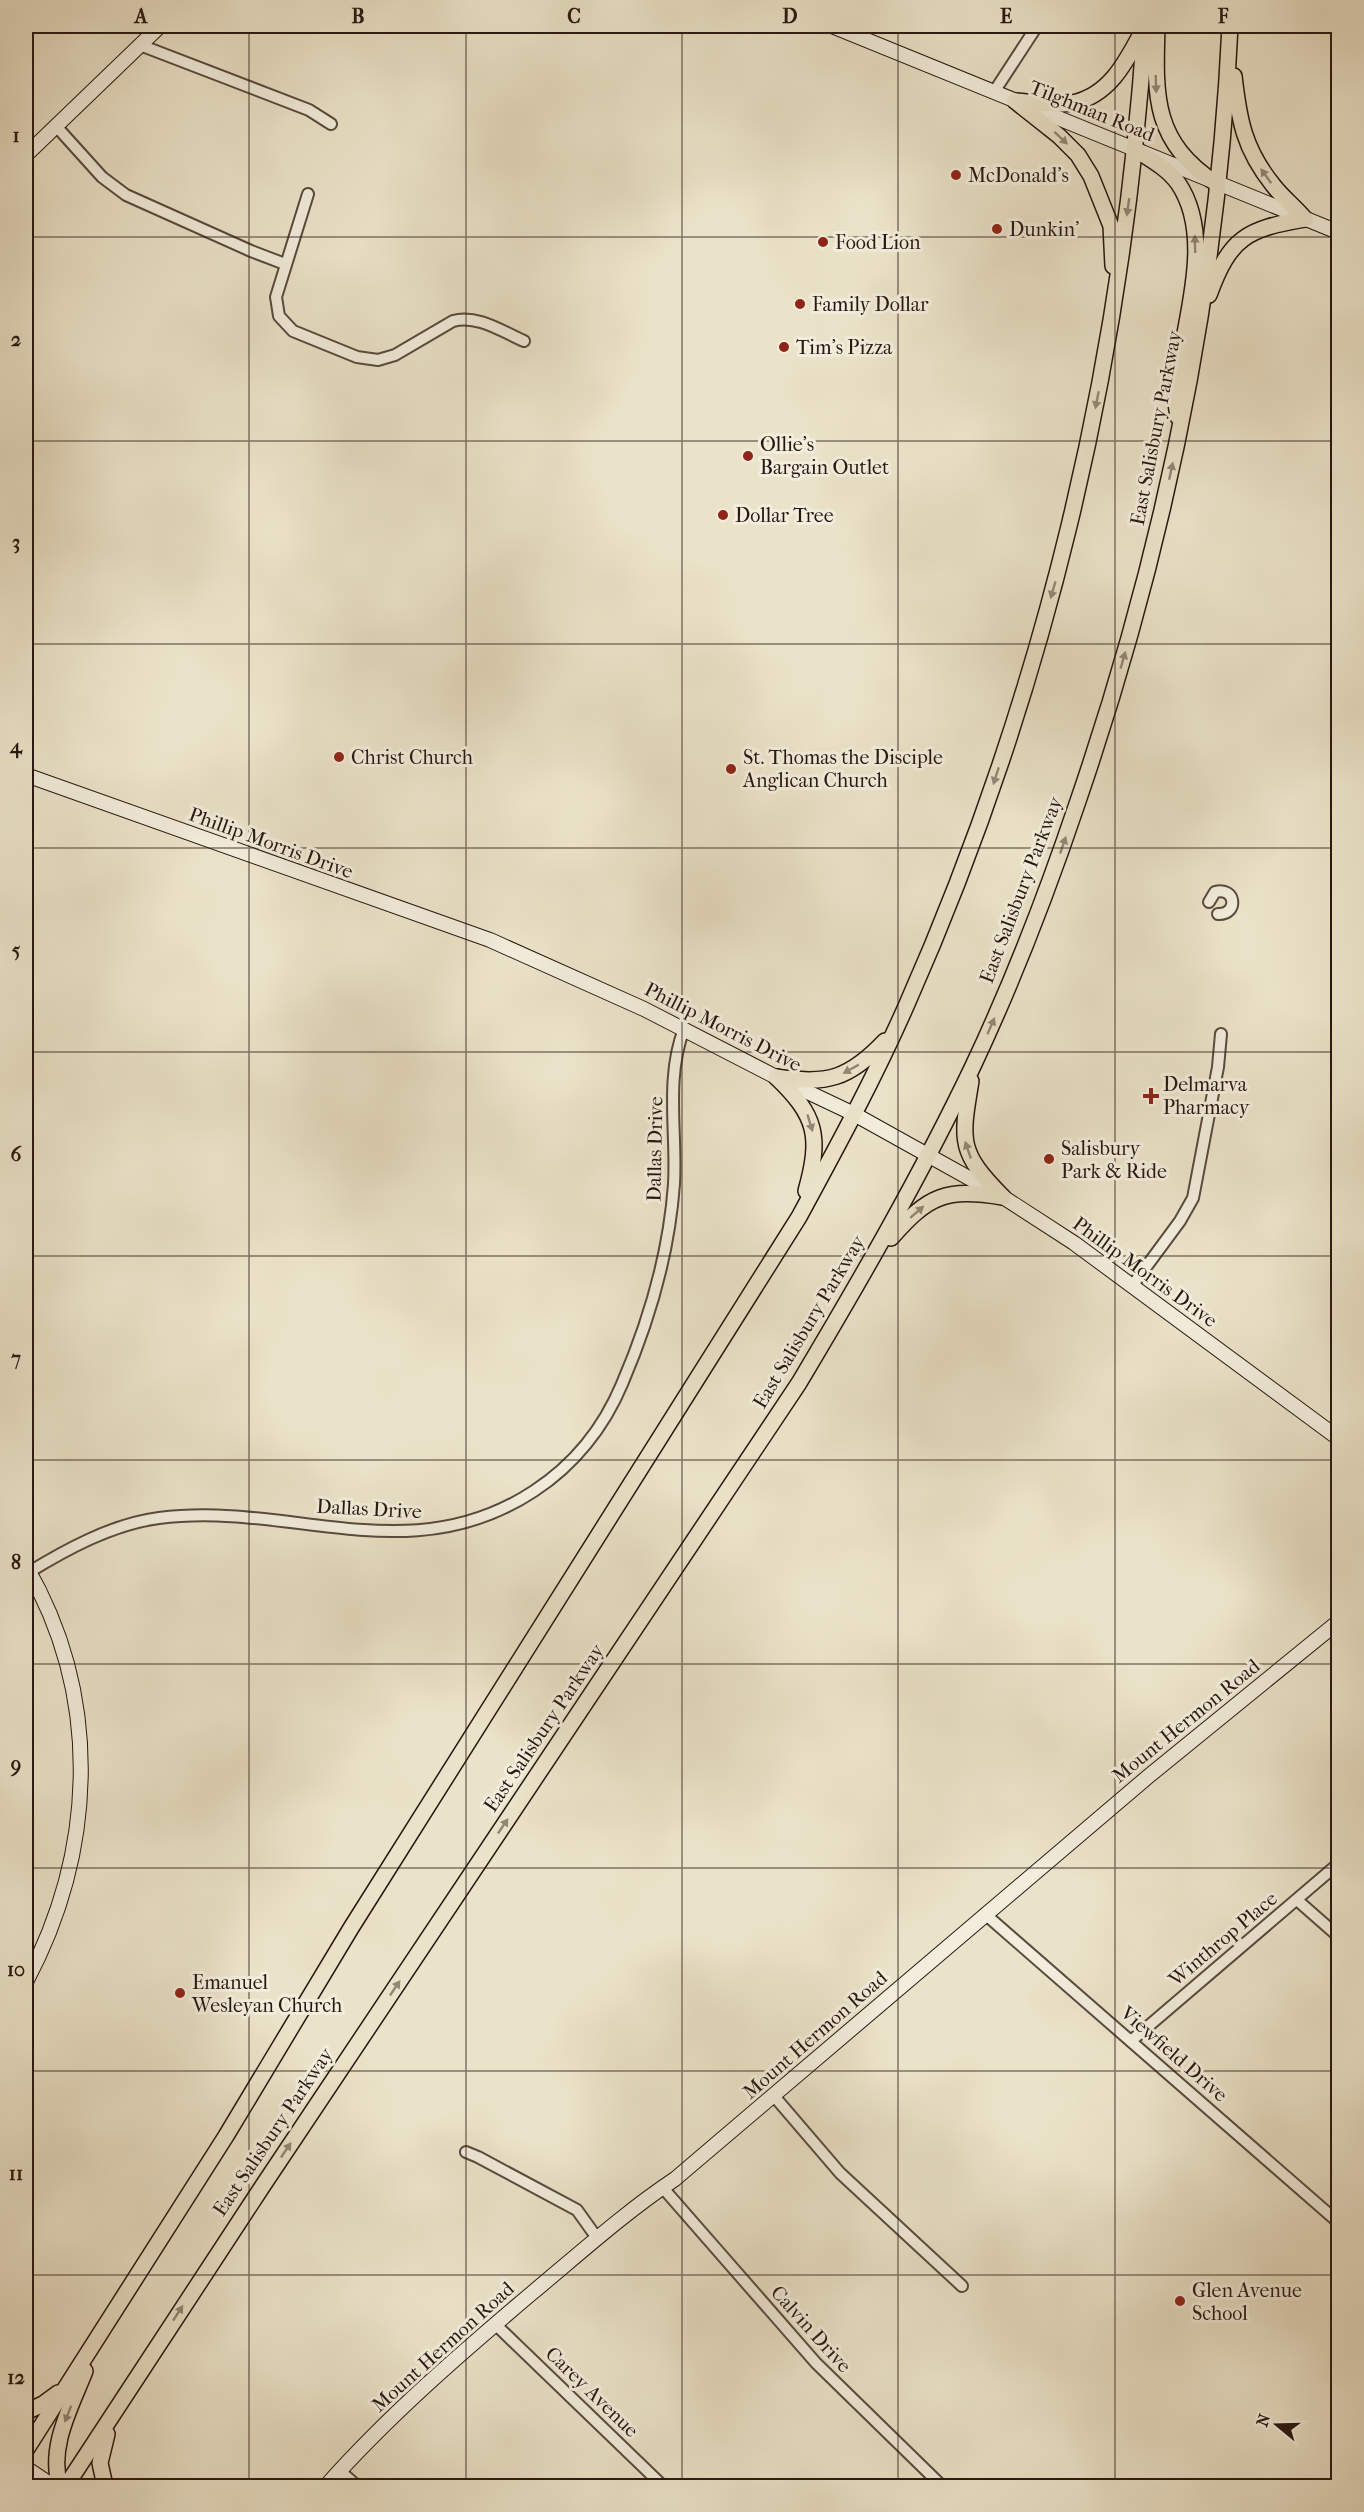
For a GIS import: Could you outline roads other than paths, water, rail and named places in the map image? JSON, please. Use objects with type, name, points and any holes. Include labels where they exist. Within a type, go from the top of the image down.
[{"type":"main road","name":"East Salisbury Parkway","points":[[26,2450],[225,2136],[351,1928],[799,1217],[854,1114],[895,1030],[967,859],[1034,658],[1056,581],[1081,479],[1115,298],[1149,26]]},
{"type":"main road","points":[[1015,101],[1072,103],[1090,96],[1110,84],[1149,26]]},
{"type":"main road","points":[[1149,26],[1158,106],[1162,116],[1174,142],[1186,160],[1217,184]]},
{"type":"main road","name":"East Salisbury Parkway","points":[[66,2487],[148,2363],[174,2319],[799,1383],[876,1254],[929,1155],[974,1063],[1040,905],[1098,741],[1146,575],[1171,472],[1197,326],[1217,184],[1230,26]]},
{"type":"main road","points":[[1229,43],[1237,110],[1245,140],[1275,188],[1305,219]]},
{"type":"main road","points":[[1015,101],[1059,136],[1078,155],[1091,176],[1110,226],[1115,298]]},
{"type":"main road","points":[[1135,149],[1158,164],[1177,182],[1185,198],[1194,230],[1192,284],[1174,396],[1180,426]]},
{"type":"main road","points":[[1197,326],[1219,269],[1237,243],[1257,229],[1305,219]]},
{"type":"main road","points":[[776,1077],[815,1081],[845,1073],[868,1057],[895,1030]]},
{"type":"main road","points":[[974,1063],[966,1109],[964,1138],[966,1149],[978,1171],[1003,1197]]},
{"type":"main road","points":[[776,1077],[806,1110],[815,1139],[815,1155],[799,1217]]},
{"type":"main road","points":[[876,1254],[913,1215],[927,1203],[939,1197],[966,1192],[1003,1197]]},
{"type":"main road","points":[[60,2487],[56,2475],[58,2445],[96,2340]]},
{"type":"main road","points":[[105,2487],[100,2463],[104,2440],[148,2363]]},
{"type":"main road","points":[[26,2412],[43,2404],[68,2386]]},
{"type":"main road","points":[[26,2478],[29,2487]]},
{"type":"street","points":[[26,155],[160,26]]},
{"type":"street","name":"Tilghman Road","points":[[831,26],[1338,232]]},
{"type":"street","points":[[994,93],[1037,26]]},
{"type":"street","points":[[140,45],[309,110],[331,124]]},
{"type":"street","points":[[56,126],[102,177],[126,195],[285,264]]},
{"type":"street","points":[[308,194],[276,297],[279,315],[293,331],[357,357],[378,360],[386,359],[462,318],[478,321],[524,341]]},
{"type":"street","name":"Phillip Morris Drive","points":[[26,775],[490,940],[565,972],[854,1114],[1003,1197],[1074,1243],[1338,1438]]},
{"type":"street","points":[[1209,902],[1215,892],[1223,891],[1230,894],[1233,901],[1232,909],[1226,914],[1218,914]]},
{"type":"street","name":"Dallas Drive","points":[[27,1571],[117,1529],[145,1520],[169,1517],[243,1518],[380,1532],[414,1532],[441,1528],[476,1520],[509,1506],[557,1474],[586,1444],[611,1408],[640,1340],[655,1296],[664,1263],[671,1221],[674,1170],[674,1065],[684,1029]]},
{"type":"street","points":[[1132,1286],[1180,1221],[1193,1198],[1218,1067],[1221,1034]]},
{"type":"street","points":[[26,1982],[51,1930],[72,1865],[79,1821],[82,1770],[79,1729],[68,1667],[53,1622],[27,1571]]},
{"type":"street","name":"Mount Hermon Road","points":[[326,2487],[393,2417],[495,2324],[597,2238],[663,2188],[774,2096],[1150,1775],[1338,1622]]},
{"type":"street","name":"Winthrop Place","points":[[1131,2041],[1338,1864]]},
{"type":"street","points":[[1297,1900],[1338,1936]]},
{"type":"street","name":"Viewfield Drive","points":[[985,1914],[1338,2222]]},
{"type":"street","points":[[774,2096],[840,2173],[962,2286]]},
{"type":"street","points":[[466,2152],[577,2210],[597,2238]]},
{"type":"street","name":"Calvin Drive","points":[[663,2188],[816,2362],[942,2487]]},
{"type":"street","name":"Carey Avenue","points":[[495,2324],[663,2487]]},
{"type":"street","points":[[26,2468],[53,2487]]},
{"type":"street","points":[[340,2470],[357,2487]]},
{"type":"place","name":"McDonald's","points":[[956,175]]},
{"type":"place","name":"Dunkin'","points":[[997,229]]},
{"type":"place","name":"Food Lion","points":[[823,242]]},
{"type":"place","name":"Family Dollar","points":[[800,304]]},
{"type":"place","name":"Tim's Pizza","points":[[784,347]]},
{"type":"place","name":"Ollie's Bargain Outlet","points":[[748,456]]},
{"type":"place","name":"Dollar Tree","points":[[723,515]]},
{"type":"place","name":"Christ Church","points":[[339,757]]},
{"type":"place","name":"St. Thomas the Disciple Anglican Church","points":[[731,769]]},
{"type":"place","name":"Delmarva Pharmacy","points":[[1151,1096]]},
{"type":"place","name":"Salisbury Park & Ride","points":[[1049,1159]]},
{"type":"place","name":"Emanuel Wesleyan Church","points":[[180,1993]]},
{"type":"place","name":"Glen Avenue School","points":[[1180,2301]]}]
